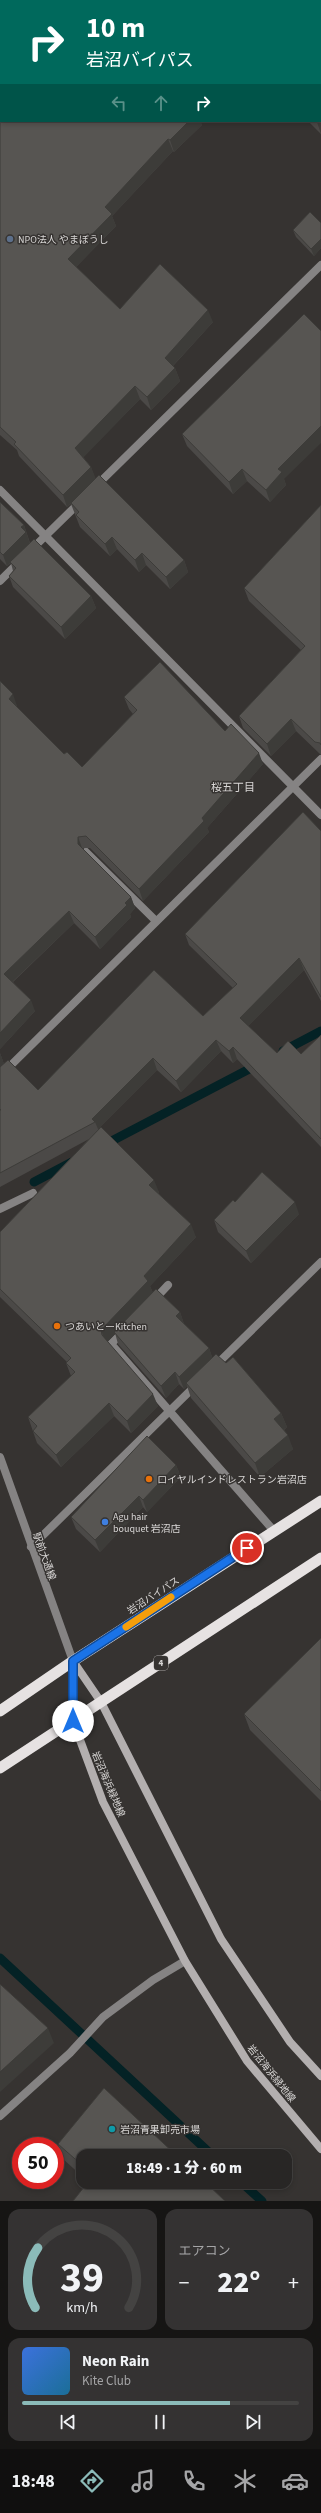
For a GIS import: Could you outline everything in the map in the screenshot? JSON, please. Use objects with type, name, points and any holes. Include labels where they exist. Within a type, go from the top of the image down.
[{"type":"highway","name":"岩沼バイパス","points":[[0,1711],[73,1661],[321,1501]]},
{"type":"highway","name":"4","points":[[0,1768],[321,1558]]},
{"type":"main road","points":[[73,1661],[101,1702],[221,1939],[290,2042],[321,2076]]},
{"type":"main road","name":"岩沼海浜緑地線","points":[[73,1661],[73,1721],[103,1802],[185,1961],[247,2061],[321,2149]]},
{"type":"street","points":[[0,581],[321,265]]},
{"type":"street","points":[[0,490],[321,815]]},
{"type":"street","points":[[0,1076],[321,759]]},
{"type":"street","points":[[86,852],[156,921]]},
{"type":"street","points":[[0,1209],[33,1192]]},
{"type":"street","points":[[31,1547],[321,1262]]},
{"type":"street","points":[[148,1306],[168,1285]]},
{"type":"street","points":[[132,1322],[111,1344],[171,1410],[274,1531]]},
{"type":"street","name":"駅前大通線","points":[[0,1457],[2,1469],[73,1661]]},
{"type":"street","points":[[0,2116],[70,2052],[103,2017],[153,1980],[185,1961]]},
{"type":"building","points":[[0,122],[188,122],[170,140],[168,139],[105,207],[112,214],[68,259],[120,309],[160,264],[208,310],[165,358],[175,368],[147,397],[135,386],[75,448],[91,467],[63,495],[14,444],[16,442],[0,427]]},
{"type":"building","points":[[310,212],[321,223],[321,239],[311,249],[293,230]]},
{"type":"building","points":[[304,314],[321,331],[321,426],[278,469],[282,472],[266,490],[242,469],[229,482],[182,434]]},
{"type":"building","points":[[99,475],[184,560],[166,577],[142,553],[135,560],[112,537],[105,544],[76,515],[79,512],[71,503]]},
{"type":"building","points":[[0,502],[24,525],[21,527],[26,532],[3,555],[0,552]]},
{"type":"building","points":[[321,505],[321,745],[320,743],[315,742],[291,719],[267,744],[239,716],[305,646],[244,588]]},
{"type":"building","points":[[34,539],[91,596],[61,627],[9,576],[16,568],[10,562]]},
{"type":"building","points":[[160,662],[225,731],[231,724],[259,753],[202,818],[204,821],[139,889],[86,836],[78,837],[78,844],[131,897],[125,903],[127,905],[95,937],[69,911],[4,974],[31,1000],[0,1033],[0,681],[13,694],[9,699],[64,754],[67,752],[82,767],[137,710],[124,697]]},
{"type":"building","points":[[303,812],[321,831],[321,997],[299,958],[240,1018],[277,1053],[288,1041],[301,1054],[321,1035],[321,1139],[233,1047],[229,1051],[216,1040],[176,1081],[153,1058],[92,1119],[95,1122],[0,1173],[0,1067],[8,1060],[38,1090],[154,970],[203,1016],[237,984],[185,934]]},
{"type":"building","points":[[101,1127],[154,1180],[149,1185],[191,1224],[144,1276],[148,1281],[101,1330],[102,1335],[153,1394],[127,1421],[109,1403],[56,1455],[33,1431],[37,1426],[28,1417],[75,1372],[66,1363],[71,1358],[0,1289],[0,1232]]},
{"type":"building","points":[[262,1172],[295,1202],[246,1251],[214,1220],[233,1200],[235,1202]]},
{"type":"building","points":[[156,1289],[180,1312],[176,1316],[209,1348],[179,1377],[175,1372],[161,1386],[114,1332]]},
{"type":"building","points":[[216,1354],[226,1363],[233,1357],[281,1413],[274,1419],[288,1435],[255,1463],[186,1383]]},
{"type":"building","points":[[147,1436],[176,1465],[143,1500],[139,1496],[95,1540],[71,1517]]},
{"type":"building","points":[[321,1638],[321,1791],[244,1714]]},
{"type":"building","points":[[0,1984],[48,2028],[0,2072]]},
{"type":"building","points":[[104,2088],[169,2149],[76,2149],[76,2160],[64,2149],[64,2137]]},
{"type":"building","points":[[82,2189],[212,2189],[225,2201],[73,2201]]},
{"type":"waterway","points":[[283,1051],[321,1031]]},
{"type":"waterway","points":[[104,1145],[257,1065]]},
{"type":"waterway","points":[[34,1182],[72,1162]]},
{"type":"waterway","points":[[0,1958],[205,2149]]},
{"type":"waterway","points":[[249,2189],[262,2201]]},
{"type":"slow traffic","points":[[126,1627],[171,1597]]},
{"type":"place","name":"NPO法人 やまぼうし","points":[[10,239]]},
{"type":"place","name":"つあいとーKitchen","points":[[57,1326]]},
{"type":"place","name":"ロイヤルインドレストラン岩沼店","points":[[149,1479]]},
{"type":"place","name":"Agu hair bouquet 岩沼店","points":[[105,1522]]},
{"type":"place","name":"岩沼青果卸売市場","points":[[112,2129]]},
{"type":"district","name":"桜五丁目","points":[[233,787]]},
{"type":"route","points":[[73,1721],[73,1661],[247,1548]]}]
